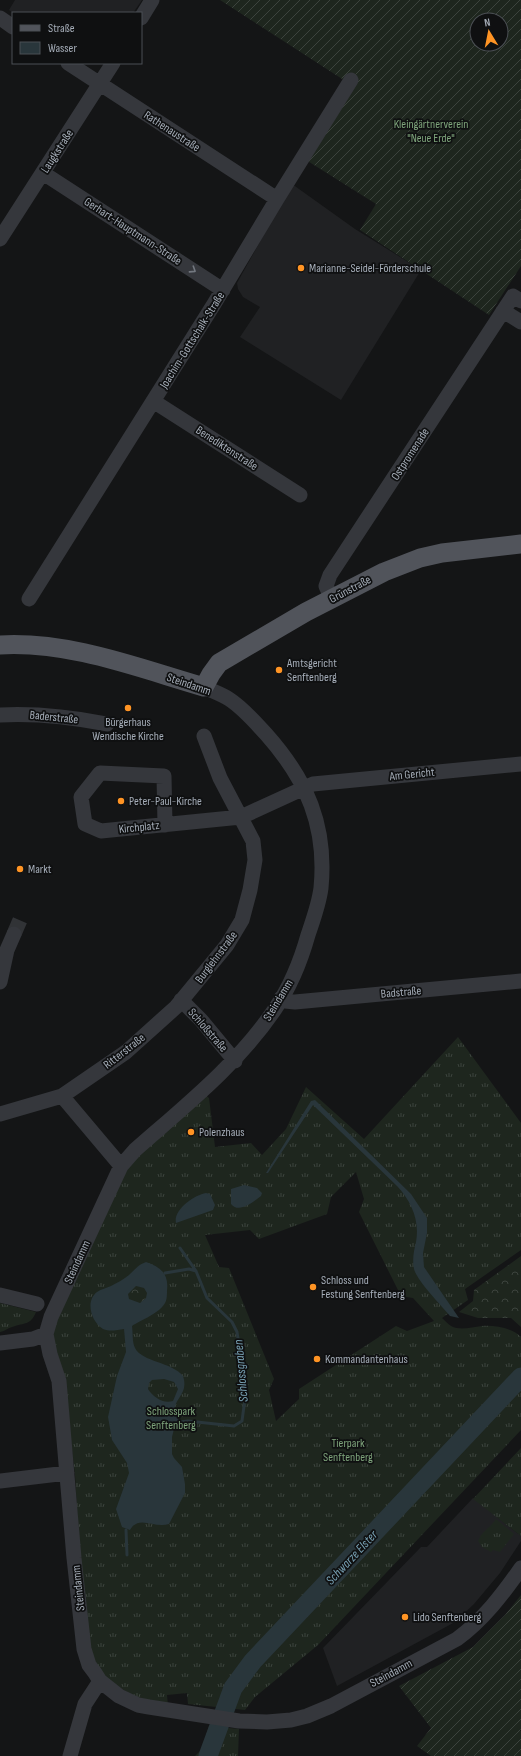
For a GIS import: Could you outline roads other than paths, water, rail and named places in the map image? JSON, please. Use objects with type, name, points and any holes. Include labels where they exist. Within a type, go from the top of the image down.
[{"type":"main road","name":"Grünstraße","points":[[204,687],[219,663],[306,612],[384,572],[420,558],[442,553],[521,544]]},
{"type":"main road","name":"Steindamm","points":[[0,645],[41,645],[65,648],[109,659],[204,687]]},
{"type":"street","points":[[142,16],[152,0]]},
{"type":"street","points":[[0,18],[12,26]]},
{"type":"street","name":"Rathenaustraße","points":[[70,64],[276,200]]},
{"type":"street","name":"Laugkstraße","points":[[0,238],[112,64]]},
{"type":"street","name":"Joachim-Gottschalk-Straße","points":[[29,599],[223,290],[276,200],[351,80]]},
{"type":"street","name":"Gerhart-Hauptmann-Straße","points":[[43,173],[223,290]]},
{"type":"street","name":"Ostpromenade","points":[[332,599],[326,586],[330,575],[513,296],[521,301]]},
{"type":"street","points":[[503,312],[521,322]]},
{"type":"street","name":"Benediktenstraße","points":[[153,401],[300,495]]},
{"type":"street","name":"Steindamm","points":[[204,687],[228,699],[246,713],[280,750],[304,788],[312,805],[318,825],[322,866],[321,889],[301,960],[272,1013],[235,1061],[136,1150],[121,1166],[54,1309],[46,1334],[50,1354],[59,1380],[84,1649],[89,1664],[100,1681],[119,1696],[138,1705],[242,1721],[279,1722],[307,1716],[331,1706],[457,1639],[470,1630],[491,1608],[521,1568]]},
{"type":"street","name":"Baderstraße","points":[[0,714],[64,716],[107,724]]},
{"type":"street","name":"Burglehnstraße","points":[[181,1000],[206,972],[227,945],[242,920],[250,890],[255,860],[253,841],[220,778],[204,736]]},
{"type":"street","name":"Am Gericht","points":[[304,788],[313,784],[521,764]]},
{"type":"street","name":"Kirchplatz","points":[[100,773],[164,776],[165,825],[101,831],[84,824],[81,797],[100,773]]},
{"type":"street","points":[[165,825],[241,817],[304,788]]},
{"type":"street","points":[[0,982],[5,949],[14,934]]},
{"type":"street","name":"Badstraße","points":[[281,998],[286,1001],[295,1002],[521,981]]},
{"type":"street","name":"Schloßstraße","points":[[181,1000],[201,1020],[235,1061]]},
{"type":"street","name":"Ritterstraße","points":[[0,1114],[62,1096],[126,1052],[181,1000]]},
{"type":"street","points":[[62,1096],[121,1166]]},
{"type":"street","points":[[0,1295],[37,1304]]},
{"type":"street","points":[[0,1343],[33,1339],[46,1334]]},
{"type":"street","points":[[0,1481],[67,1473]]},
{"type":"street","points":[[70,1756],[85,1704],[100,1681]]},
{"type":"water","points":[[315,1100],[411,1194],[427,1218],[427,1233],[423,1253],[424,1267],[459,1318],[450,1316],[416,1274],[413,1266],[413,1259],[417,1226],[413,1211],[402,1192],[313,1105],[268,1173],[266,1173],[311,1101]]},
{"type":"water","points":[[244,1185],[257,1188],[262,1193],[261,1196],[246,1206],[238,1208],[234,1207],[231,1204],[231,1189]]},
{"type":"water","points":[[201,1194],[210,1194],[215,1205],[213,1210],[176,1223],[178,1213],[185,1204]]},
{"type":"water","points":[[146,1262],[156,1266],[163,1272],[167,1280],[167,1297],[163,1307],[132,1326],[133,1343],[139,1353],[178,1371],[183,1376],[183,1392],[175,1406],[180,1422],[174,1429],[172,1437],[172,1454],[182,1467],[185,1493],[169,1524],[158,1525],[142,1522],[134,1525],[130,1530],[122,1527],[116,1509],[129,1473],[127,1463],[112,1440],[108,1417],[117,1376],[126,1352],[124,1329],[111,1331],[103,1329],[95,1322],[90,1306],[93,1296],[97,1292],[123,1279],[138,1266]],"holes":[[[136,1286],[144,1288],[147,1293],[146,1298],[140,1303],[129,1299],[128,1294]],[[164,1379],[174,1382],[178,1389],[173,1401],[162,1401],[153,1395],[148,1389],[149,1383],[152,1380]]]},
{"type":"waterway","name":"Schlossgraben","points":[[180,1248],[196,1271],[207,1298],[232,1322],[237,1332],[246,1391],[242,1421],[234,1426],[188,1421],[180,1422]]},
{"type":"waterway","name":"Schlossgraben","points":[[165,1273],[189,1269],[196,1271]]},
{"type":"waterway","name":"Schwarze Elster","points":[[208,1756],[233,1688],[253,1661],[521,1377]]},
{"type":"waterway","points":[[126,1530],[127,1555]]},
{"type":"tunnel","points":[[14,934],[20,920]]},
{"type":"place","name":"Marianne-Seidel-Förderschule","points":[[301,268]]},
{"type":"place","name":"Amtsgericht Senftenberg","points":[[279,670]]},
{"type":"place","name":"Bürgerhaus Wendische Kirche","points":[[128,708]]},
{"type":"place","name":"Peter-Paul-Kirche","points":[[121,801]]},
{"type":"place","name":"Markt","points":[[20,869]]},
{"type":"place","name":"Polenzhaus","points":[[191,1132]]},
{"type":"place","name":"Schloss und Festung Senftenberg","points":[[313,1287]]},
{"type":"place","name":"Kommandantenhaus","points":[[317,1359]]},
{"type":"place","name":"Lido Senftenberg","points":[[405,1617]]},
{"type":"park label","name":"Kleingärtnerverein \"Neue Erde\"","points":[[431,131]]},
{"type":"park label","name":"Schlosspark Senftenberg","points":[[171,1418]]},
{"type":"park label","name":"Tierpark Senftenberg","points":[[348,1450]]}]
